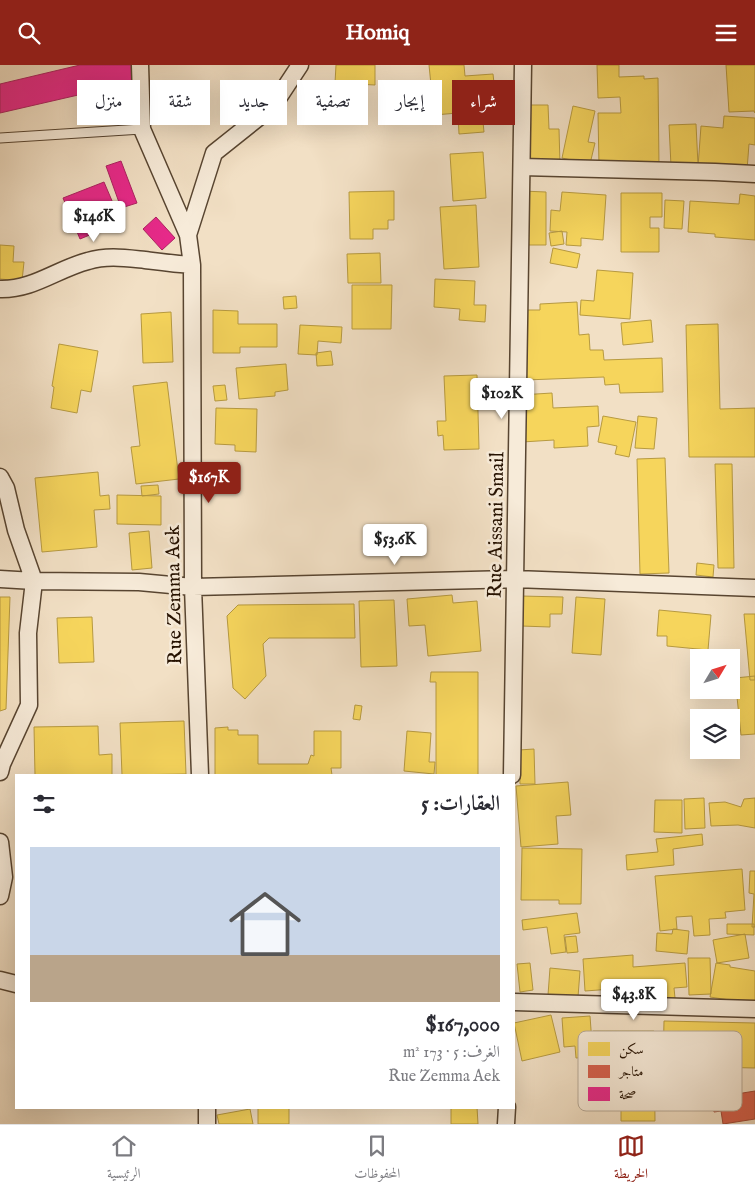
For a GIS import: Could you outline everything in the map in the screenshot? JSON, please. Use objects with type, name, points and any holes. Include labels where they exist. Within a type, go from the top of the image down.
[{"type":"street","points":[[140,65],[142,129],[188,235]]},
{"type":"street","points":[[188,235],[214,153],[273,106],[300,65]]},
{"type":"street","name":"Rue Aissani Smail","points":[[512,774],[523,65]]},
{"type":"street","points":[[522,167],[755,174]]},
{"type":"street","name":"Rue Zemma Aek","points":[[188,235],[192,265],[193,587],[200,774]]},
{"type":"street","points":[[0,289],[13,289],[29,285],[74,265],[88,260],[103,258],[118,257],[192,265]]},
{"type":"street","points":[[0,477],[6,488],[16,530],[34,581],[28,633],[29,705],[1,766]]},
{"type":"street","points":[[0,579],[139,582],[193,587],[515,579],[755,588]]},
{"type":"street","points":[[0,845],[4,877],[0,896]]},
{"type":"street","points":[[0,979],[15,983]]},
{"type":"street","points":[[515,1002],[755,1009]]},
{"type":"street","points":[[207,1109],[207,1124]]},
{"type":"street","points":[[506,1124],[507,1109]]},
{"type":"lane","points":[[0,138],[142,129]]},
{"type":"building: سكن","points":[[336,65],[375,65],[375,85],[368,85],[368,80],[335,80]]},
{"type":"building: سكن","points":[[429,65],[464,65],[465,76],[493,74],[494,80],[452,80],[452,114],[442,114],[442,80],[430,80]]},
{"type":"building: سكن","points":[[597,65],[619,65],[619,77],[644,76],[644,79],[658,78],[659,166],[599,167],[598,113],[621,113],[620,97],[598,98]]},
{"type":"building: سكن","points":[[726,65],[755,65],[755,113],[754,111],[729,112]]},
{"type":"building: سكن","points":[[528,105],[548,105],[549,129],[559,129],[560,165],[530,165]]},
{"type":"building: سكن","points":[[573,106],[595,111],[588,142],[595,143],[590,164],[562,158]]},
{"type":"building: سكن","points":[[724,116],[755,118],[755,145],[749,144],[747,170],[698,167],[701,126],[723,128]]},
{"type":"building: سكن","points":[[696,124],[698,165],[671,166],[669,125]]},
{"type":"building: سكن","points":[[459,125],[483,125],[484,132],[459,134]]},
{"type":"building: سكن","points":[[483,152],[486,198],[453,201],[450,154]]},
{"type":"building: سكن","points":[[394,191],[394,220],[388,220],[388,229],[373,229],[373,239],[350,239],[349,192]]},
{"type":"building: سكن","points":[[522,191],[546,192],[546,245],[521,245]]},
{"type":"building: سكن","points":[[562,192],[606,195],[603,240],[581,238],[581,246],[566,245],[567,232],[550,231],[551,210],[560,211]]},
{"type":"building: سكن","points":[[621,193],[662,193],[662,217],[650,217],[650,228],[659,228],[659,252],[621,252]]},
{"type":"building: سكن","points":[[740,194],[755,196],[755,240],[715,237],[715,234],[688,232],[690,201],[739,204]]},
{"type":"building: سكن","points":[[665,200],[684,201],[682,229],[664,228]]},
{"type":"building: سكن","points":[[476,205],[479,267],[444,269],[440,207]]},
{"type":"building: سكن","points":[[562,231],[564,244],[551,246],[549,233]]},
{"type":"building: سكن","points":[[0,245],[14,246],[13,262],[24,262],[22,281],[0,279]]},
{"type":"building: سكن","points":[[553,248],[580,254],[577,268],[550,263]]},
{"type":"building: سكن","points":[[380,253],[381,283],[348,283],[347,254]]},
{"type":"building: سكن","points":[[597,270],[633,273],[630,319],[580,315],[581,300],[594,301]]},
{"type":"building: سكن","points":[[435,279],[475,281],[474,305],[486,305],[485,322],[459,320],[460,309],[434,307]]},
{"type":"building: سكن","points":[[352,285],[392,285],[391,329],[352,329]]},
{"type":"building: سكن","points":[[296,296],[297,308],[284,309],[283,297]]},
{"type":"building: سكن","points":[[577,302],[579,335],[589,334],[590,350],[603,350],[604,360],[662,358],[663,392],[620,393],[619,384],[605,385],[604,377],[525,380],[522,310],[540,310],[540,304]]},
{"type":"building: سكن","points":[[213,310],[238,311],[238,324],[277,324],[277,347],[240,347],[240,353],[213,353]]},
{"type":"building: سكن","points":[[171,312],[173,362],[143,363],[141,314]]},
{"type":"building: سكن","points":[[651,320],[653,342],[623,345],[621,323]]},
{"type":"building: سكن","points":[[718,324],[720,409],[755,408],[755,457],[689,457],[686,325]]},
{"type":"building: سكن","points":[[300,325],[342,327],[341,343],[318,341],[317,355],[298,354]]},
{"type":"building: سكن","points":[[59,344],[98,351],[91,392],[81,390],[77,413],[51,408],[54,387],[52,386]]},
{"type":"building: سكن","points":[[331,351],[333,365],[317,366],[316,353]]},
{"type":"building: سكن","points":[[286,364],[288,390],[275,392],[275,396],[239,399],[236,368]]},
{"type":"building: سكن","points":[[477,375],[479,449],[444,450],[443,435],[438,436],[437,421],[446,421],[444,376]]},
{"type":"building: سكن","points":[[167,382],[179,479],[136,484],[131,447],[140,446],[133,386]]},
{"type":"building: سكن","points":[[225,385],[227,400],[215,401],[213,386]]},
{"type":"building: سكن","points":[[552,393],[553,408],[598,406],[599,426],[587,427],[588,446],[554,448],[554,440],[522,442],[520,395]]},
{"type":"building: سكن","points":[[216,408],[257,409],[256,452],[235,451],[235,445],[215,444]]},
{"type":"building: سكن","points":[[603,416],[636,422],[629,457],[615,454],[617,446],[598,442]]},
{"type":"building: سكن","points":[[638,416],[657,418],[654,449],[635,448]]},
{"type":"building: سكن","points":[[665,458],[669,573],[640,574],[637,459]]},
{"type":"building: سكن","points":[[715,464],[732,464],[734,568],[718,568]]},
{"type":"building: سكن","points":[[98,472],[100,496],[109,495],[110,509],[94,510],[97,547],[42,552],[35,478]]},
{"type":"building: سكن","points":[[158,485],[159,494],[142,496],[141,486]]},
{"type":"building: سكن","points":[[117,495],[161,496],[161,525],[117,524]]},
{"type":"building: سكن","points":[[149,531],[152,568],[132,570],[129,533]]},
{"type":"building: سكن","points":[[697,563],[714,565],[713,577],[696,575]]},
{"type":"building: سكن","points":[[452,595],[453,603],[477,601],[481,651],[428,656],[425,625],[409,626],[407,599]]},
{"type":"building: سكن","points":[[521,596],[563,597],[562,614],[550,614],[550,627],[521,626]]},
{"type":"building: سكن","points":[[0,597],[10,597],[6,709],[0,711]]},
{"type":"building: سكن","points":[[576,597],[605,599],[601,655],[572,653]]},
{"type":"building: سكن","points":[[394,600],[397,666],[361,667],[359,601]]},
{"type":"building: سكن","points":[[354,604],[355,638],[269,638],[263,644],[266,676],[245,699],[233,688],[227,616],[238,605]]},
{"type":"building: سكن","points":[[659,610],[711,615],[708,649],[667,646],[667,636],[657,636]]},
{"type":"building: سكن","points":[[744,614],[755,614],[755,680],[750,680]]},
{"type":"building: سكن","points":[[92,617],[94,662],[59,663],[57,618]]},
{"type":"building: سكن","points":[[431,672],[478,672],[478,774],[436,774],[436,682],[430,682]]},
{"type":"building: سكن","points":[[755,676],[755,734],[741,735],[740,709],[738,709],[737,699],[740,699],[740,678]]},
{"type":"building: سكن","points":[[355,705],[362,706],[360,720],[353,719]]},
{"type":"building: سكن","points":[[184,721],[186,774],[122,774],[120,723]]},
{"type":"building: سكن","points":[[98,726],[99,755],[112,754],[112,774],[35,774],[34,727]]},
{"type":"building: سكن","points":[[228,727],[228,730],[238,730],[238,735],[258,735],[258,764],[308,764],[311,755],[314,756],[314,731],[341,731],[341,768],[331,768],[332,774],[215,774],[215,728]]},
{"type":"building: سكن","points":[[407,731],[431,733],[429,762],[435,762],[434,774],[404,771]]},
{"type":"building: سكن","points":[[534,749],[535,784],[520,784],[519,750]]},
{"type":"building: سكن","points":[[568,782],[571,815],[556,816],[558,844],[521,847],[516,786]]},
{"type":"building: سكن","points":[[704,798],[705,828],[685,829],[684,799]]},
{"type":"building: سكن","points":[[755,798],[755,828],[738,825],[711,826],[709,803],[725,802],[741,807],[744,799]]},
{"type":"building: سكن","points":[[655,800],[682,800],[682,833],[654,832]]},
{"type":"building: سكن","points":[[702,834],[703,845],[673,849],[674,865],[627,870],[626,855],[658,852],[656,839]]},
{"type":"building: سكن","points":[[522,848],[582,849],[581,904],[559,904],[559,900],[521,900]]},
{"type":"building: سكن","points":[[742,869],[745,910],[725,912],[726,918],[709,919],[710,935],[694,936],[692,916],[676,917],[677,929],[660,931],[655,876]]},
{"type":"building: سكن","points":[[750,871],[755,871],[755,927],[752,927],[754,894],[749,893]]},
{"type":"building: سكن","points":[[577,913],[580,933],[564,935],[566,952],[551,954],[547,927],[523,930],[522,920]]},
{"type":"building: سكن","points":[[727,924],[754,924],[754,935],[727,934]]},
{"type":"building: سكن","points":[[673,929],[689,931],[687,954],[656,951],[657,933],[672,934]]},
{"type":"building: سكن","points":[[745,934],[749,958],[717,963],[713,940]]},
{"type":"building: سكن","points":[[576,936],[578,952],[567,953],[565,937]]},
{"type":"building: سكن","points":[[633,955],[633,967],[685,963],[687,987],[674,988],[675,998],[627,1001],[626,988],[585,991],[583,959]]},
{"type":"building: سكن","points":[[688,958],[710,958],[711,994],[689,995]]},
{"type":"building: سكن","points":[[530,963],[533,990],[520,992],[517,964]]},
{"type":"building: سكن","points":[[716,963],[755,971],[755,1004],[710,997]]},
{"type":"building: سكن","points":[[550,968],[580,971],[578,997],[548,995]]},
{"type":"building: سكن","points":[[551,1015],[560,1052],[522,1061],[515,1023]]},
{"type":"building: سكن","points":[[590,1016],[591,1031],[578,1031],[578,1058],[576,1058],[575,1046],[564,1047],[562,1018]]},
{"type":"building: سكن","points":[[664,1021],[755,1023],[755,1068],[742,1068],[742,1031],[664,1031]]},
{"type":"building: سكن","points":[[250,1109],[253,1124],[219,1124],[217,1115]]},
{"type":"building: سكن","points":[[258,1109],[289,1109],[289,1124],[258,1124]]},
{"type":"building: سكن","points":[[451,1109],[477,1109],[478,1124],[451,1124]]},
{"type":"building: سكن","points":[[621,1111],[655,1111],[655,1121],[621,1121]]},
{"type":"building: متاجر","points":[[755,1091],[755,1119],[723,1124],[721,1111],[742,1111],[742,1093]]},
{"type":"building: صحة","points":[[80,65],[135,65],[139,80],[77,80],[77,95],[0,113],[0,84]]},
{"type":"building: صحة","points":[[121,161],[137,203],[121,208],[106,166]]},
{"type":"building: صحة","points":[[104,182],[121,222],[80,239],[63,198]]},
{"type":"building: صحة","points":[[156,217],[175,238],[162,250],[143,229]]}]
